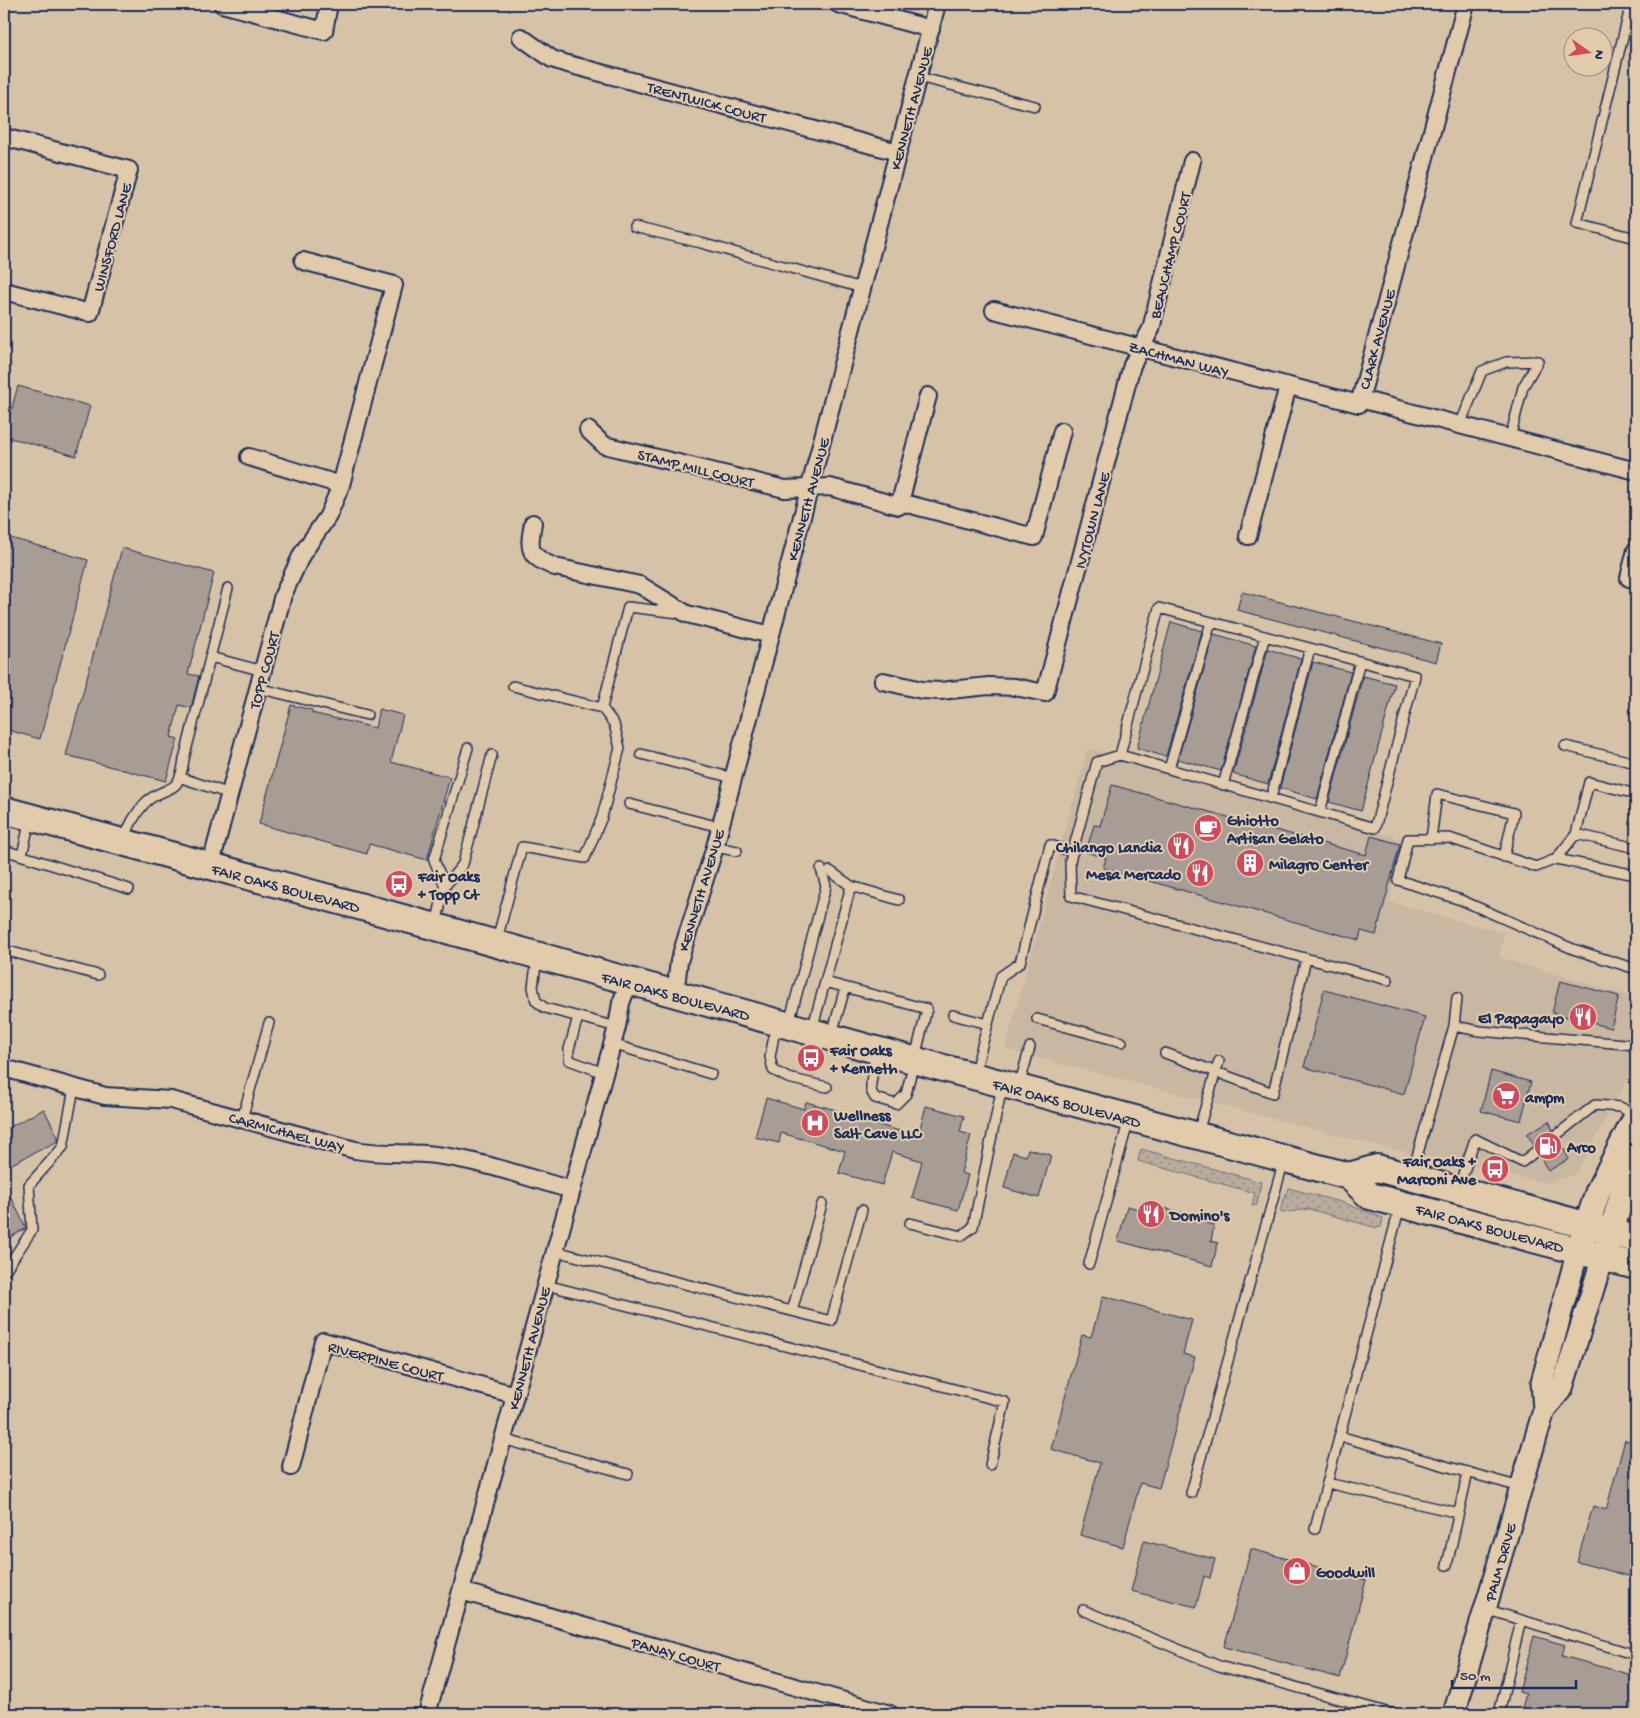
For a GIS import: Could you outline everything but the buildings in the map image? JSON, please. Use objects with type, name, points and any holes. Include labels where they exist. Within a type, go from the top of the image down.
[{"type":"main road","name":"FAIR OAKS BOULEVARD","points":[[4,810],[436,927],[537,957],[876,1050],[1349,1176],[1370,1196],[1636,1266]]},
{"type":"main road","points":[[1591,1254],[1586,1224],[1598,1191],[1636,1116]]},
{"type":"main road","name":"PALM DRIVE","points":[[1591,1254],[1611,1232],[1622,1196],[1636,1164]]},
{"type":"main road","name":"FAIR OAKS BOULEVARD","points":[[1349,1176],[1377,1168],[1636,1239]]},
{"type":"street","points":[[222,4],[324,30],[329,4]]},
{"type":"street","points":[[838,4],[931,28]]},
{"type":"street","name":"KENNETH AVENUE","points":[[676,995],[679,961],[715,846],[937,4]]},
{"type":"street","name":"CLARK AVENUE","points":[[1466,4],[1360,399],[1636,471]]},
{"type":"street","name":"TRENTWICK COURT","points":[[521,37],[545,55],[564,64],[898,152]]},
{"type":"street","name":"WINSFORD LANE","points":[[4,137],[128,170],[90,313],[4,290]]},
{"type":"street","name":"BEAUCHAMP COURT","points":[[1141,348],[1151,329],[1192,160]]},
{"type":"street","name":"TOPP COURT","points":[[210,867],[283,595],[291,574],[328,516],[341,485],[394,284],[303,261]]},
{"type":"street","name":"ZACHMAN WAY","points":[[994,310],[1358,404],[1360,399]]},
{"type":"street","name":"IVYTOWN LANE","points":[[883,681],[922,690],[940,691],[989,686],[1015,687],[1045,693],[1132,365],[1141,348]]},
{"type":"street","points":[[1248,536],[1288,386]]},
{"type":"street","points":[[928,396],[900,502],[1034,537],[1062,431]]},
{"type":"street","name":"STAMP MILL COURT","points":[[588,430],[604,445],[785,489],[830,487],[899,506],[900,502]]},
{"type":"street","points":[[249,456],[341,485]]},
{"type":"street","points":[[533,523],[529,547],[533,554],[543,562],[555,567],[640,585],[687,614],[771,635]]},
{"type":"street","points":[[1629,578],[1636,550]]},
{"type":"street","name":"KENNETH AVENUE","points":[[427,1714],[617,1027],[621,1003],[629,982]]},
{"type":"street","name":"CARMICHAEL WAY","points":[[4,1068],[106,1096],[171,1100],[355,1150],[381,1154],[435,1155],[452,1158],[572,1190]]},
{"type":"street","name":"PALM DRIVE","points":[[1454,1714],[1544,1410],[1562,1388],[1591,1254]]},
{"type":"street","name":"RIVERPINE COURT","points":[[291,1467],[323,1341],[515,1395]]},
{"type":"street","name":"PANAY COURT","points":[[461,1591],[890,1714]]},
{"type":"lane","points":[[1631,4],[1577,223],[1636,238]]},
{"type":"lane","points":[[918,77],[1035,106]]},
{"type":"lane","points":[[634,227],[701,242],[862,288]]},
{"type":"lane","points":[[1460,425],[1482,370],[1506,362],[1538,362],[1523,387],[1510,438]]},
{"type":"lane","points":[[124,843],[132,819],[146,802],[172,788],[182,778],[228,588]]},
{"type":"lane","points":[[602,708],[628,607],[687,614]]},
{"type":"lane","points":[[1120,755],[1160,608],[1415,676],[1374,828],[1120,755],[1097,762],[1070,862],[1071,896],[1388,980]]},
{"type":"lane","points":[[1169,769],[1210,622]]},
{"type":"lane","points":[[1223,785],[1264,636]]},
{"type":"lane","points":[[1271,798],[1310,648]]},
{"type":"lane","points":[[210,657],[263,671]]},
{"type":"lane","points":[[1320,812],[1360,661]]},
{"type":"lane","points":[[495,945],[522,847],[586,858],[602,817],[620,748],[614,724],[602,708],[513,686]]},
{"type":"lane","points":[[258,688],[367,715]]},
{"type":"lane","points":[[1565,746],[1636,763]]},
{"type":"lane","points":[[446,886],[434,860],[468,748]]},
{"type":"lane","points":[[641,754],[733,778]]},
{"type":"lane","points":[[436,927],[446,886],[463,864],[492,755]]},
{"type":"lane","points":[[182,778],[230,794]]},
{"type":"lane","points":[[1636,794],[1589,782],[1576,834],[1556,859],[1536,867],[1449,838],[1408,839],[1398,880],[1462,900],[1573,948],[1636,969]]},
{"type":"lane","points":[[1431,839],[1437,794],[1514,813],[1504,857]]},
{"type":"lane","points":[[629,804],[720,827]]},
{"type":"lane","points":[[22,855],[31,818]]},
{"type":"lane","points":[[1576,834],[1636,848]]},
{"type":"lane","points":[[973,1076],[1001,976],[1020,963],[1050,844],[1073,852]]},
{"type":"lane","points":[[715,846],[737,851]]},
{"type":"lane","points":[[4,850],[129,889]]},
{"type":"lane","points":[[1556,859],[1636,875]]},
{"type":"lane","points":[[802,1029],[826,886],[826,870],[851,886],[899,900]]},
{"type":"lane","points":[[802,1029],[825,982],[851,886]]},
{"type":"lane","points":[[4,950],[98,975]]},
{"type":"lane","points":[[537,957],[533,987],[536,1001],[545,1008],[617,1027]]},
{"type":"lane","points":[[1166,1053],[1216,1070],[1273,1093],[1306,959]]},
{"type":"lane","points":[[825,982],[927,1009],[906,1094],[896,1104],[875,1098],[871,1091],[876,1050]]},
{"type":"lane","points":[[827,1087],[788,1078],[773,1070],[770,1056],[845,988]]},
{"type":"lane","points":[[1411,1177],[1454,1026],[1457,998]]},
{"type":"lane","points":[[953,1015],[988,1024]]},
{"type":"lane","points":[[578,1017],[568,1049],[569,1060],[604,1073]]},
{"type":"lane","points":[[1037,1019],[1122,1042]]},
{"type":"lane","points":[[242,1119],[269,1024]]},
{"type":"lane","points":[[1454,1026],[1480,1031],[1636,1045]]},
{"type":"lane","points":[[612,1044],[711,1074]]},
{"type":"lane","points":[[910,1223],[961,1236],[973,1227],[1011,1086],[1030,1047]]},
{"type":"lane","points":[[1197,1137],[1219,1060]]},
{"type":"lane","points":[[4,1272],[32,1230],[29,1185],[63,1147],[74,1088]]},
{"type":"lane","points":[[1458,1189],[1476,1139],[1522,1162],[1595,1105],[1620,1107],[1636,1116]]},
{"type":"lane","points":[[1089,1264],[1129,1118]]},
{"type":"lane","points":[[1191,1493],[1284,1159]]},
{"type":"lane","points":[[1315,1529],[1401,1203]]},
{"type":"lane","points":[[792,1311],[822,1204]]},
{"type":"lane","points":[[555,1250],[831,1321],[862,1210]]},
{"type":"lane","points":[[546,1285],[1005,1402],[990,1465]]},
{"type":"lane","points":[[1339,1436],[1520,1487]]},
{"type":"lane","points":[[503,1439],[628,1474]]},
{"type":"lane","points":[[1447,1565],[1468,1472]]},
{"type":"lane","points":[[1327,1483],[1459,1513]]},
{"type":"lane","points":[[1485,1609],[1636,1655]]},
{"type":"lane","points":[[1083,1610],[1219,1666],[1394,1714]]},
{"type":"lane","points":[[1499,1714],[1521,1620]]},
{"type":"shaded area","points":[[1088,748],[1403,840],[1389,902],[1504,933],[1499,957],[1636,998],[1636,1063],[1576,1174],[1547,1183],[1363,1142],[1005,1049]]},
{"type":"shaded area","points":[[1141,1149],[1261,1182],[1257,1205],[1252,1206],[1255,1193],[1138,1161]]},
{"type":"shaded area","points":[[1288,1188],[1344,1203],[1383,1218],[1381,1227],[1377,1228],[1309,1209],[1282,1213],[1280,1211]]},
{"type":"place","name":"Ghiotto Artisan Gelato","points":[[1208,828]]},
{"type":"place","name":"Chilango Landia","points":[[1181,846]]},
{"type":"place","name":"Milagro Center","points":[[1250,863]]},
{"type":"place","name":"Mesa Mercado","points":[[1200,873]]},
{"type":"place","name":"Fair Oaks + Topp Ct","points":[[399,884]]},
{"type":"place","name":"El Papagayo","points":[[1583,1017]]},
{"type":"place","name":"Fair Oaks + Kenneth","points":[[811,1058]]},
{"type":"place","name":"ampm","points":[[1506,1096]]},
{"type":"place","name":"Wellness Salt Cave LLC","points":[[815,1123]]},
{"type":"place","name":"Arco","points":[[1548,1146]]},
{"type":"place","name":"Fair Oaks + Marconi Ave","points":[[1495,1169]]},
{"type":"place","name":"Domino's","points":[[1151,1214]]},
{"type":"place","name":"Goodwill","points":[[1297,1571]]}]
